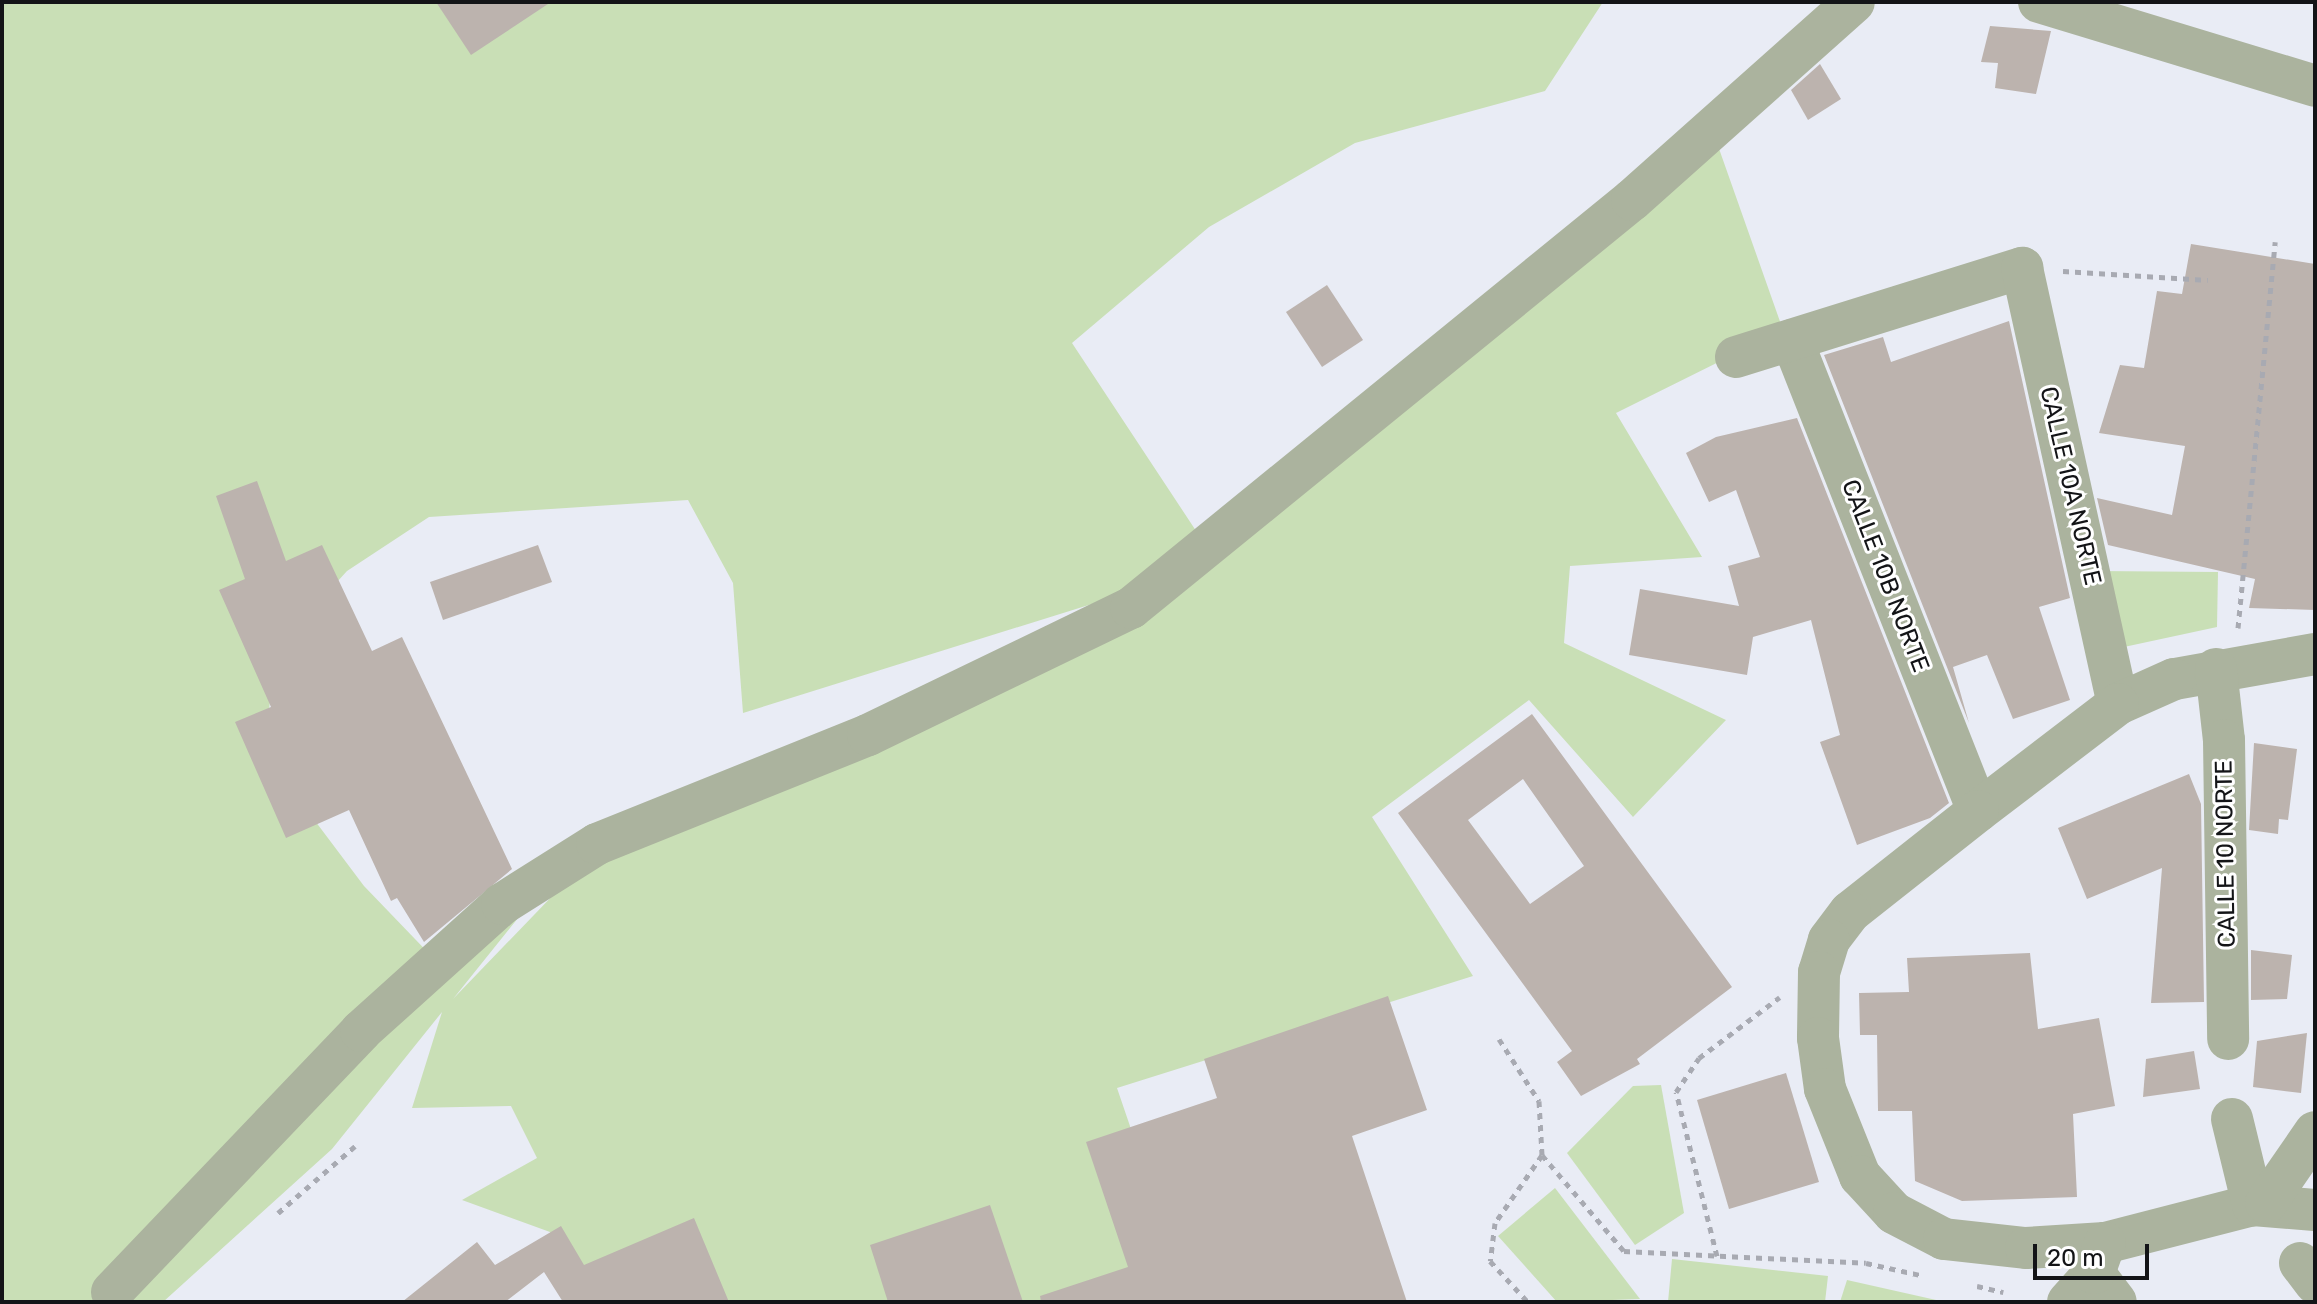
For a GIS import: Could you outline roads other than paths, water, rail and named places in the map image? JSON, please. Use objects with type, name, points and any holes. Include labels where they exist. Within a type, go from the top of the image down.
[{"type":"street","points":[[112,1292],[361,1031],[502,904],[597,844],[868,735],[1131,608],[1632,200],[1854,2]]},
{"type":"street","points":[[2039,2],[2315,86]]},
{"type":"street","name":"CALLE 10A NORTE","points":[[1792,340],[2022,268],[2118,704]]},
{"type":"street","points":[[1736,357],[1792,340]]},
{"type":"street","name":"CALLE 10B NORTE","points":[[1792,340],[1978,811]]},
{"type":"street","points":[[2315,654],[2225,667],[2118,704],[1978,811],[1850,912],[1836,931],[1819,972],[1818,1038],[1841,1136],[1876,1199],[1894,1213],[1971,1245],[2096,1280],[2259,1204],[2315,1132]]},
{"type":"street","name":"CALLE 10 NORTE","points":[[2225,667],[2228,1039]]},
{"type":"street","points":[[2232,1119],[2259,1204]]},
{"type":"street","points":[[2259,1204],[2315,1210]]}]
